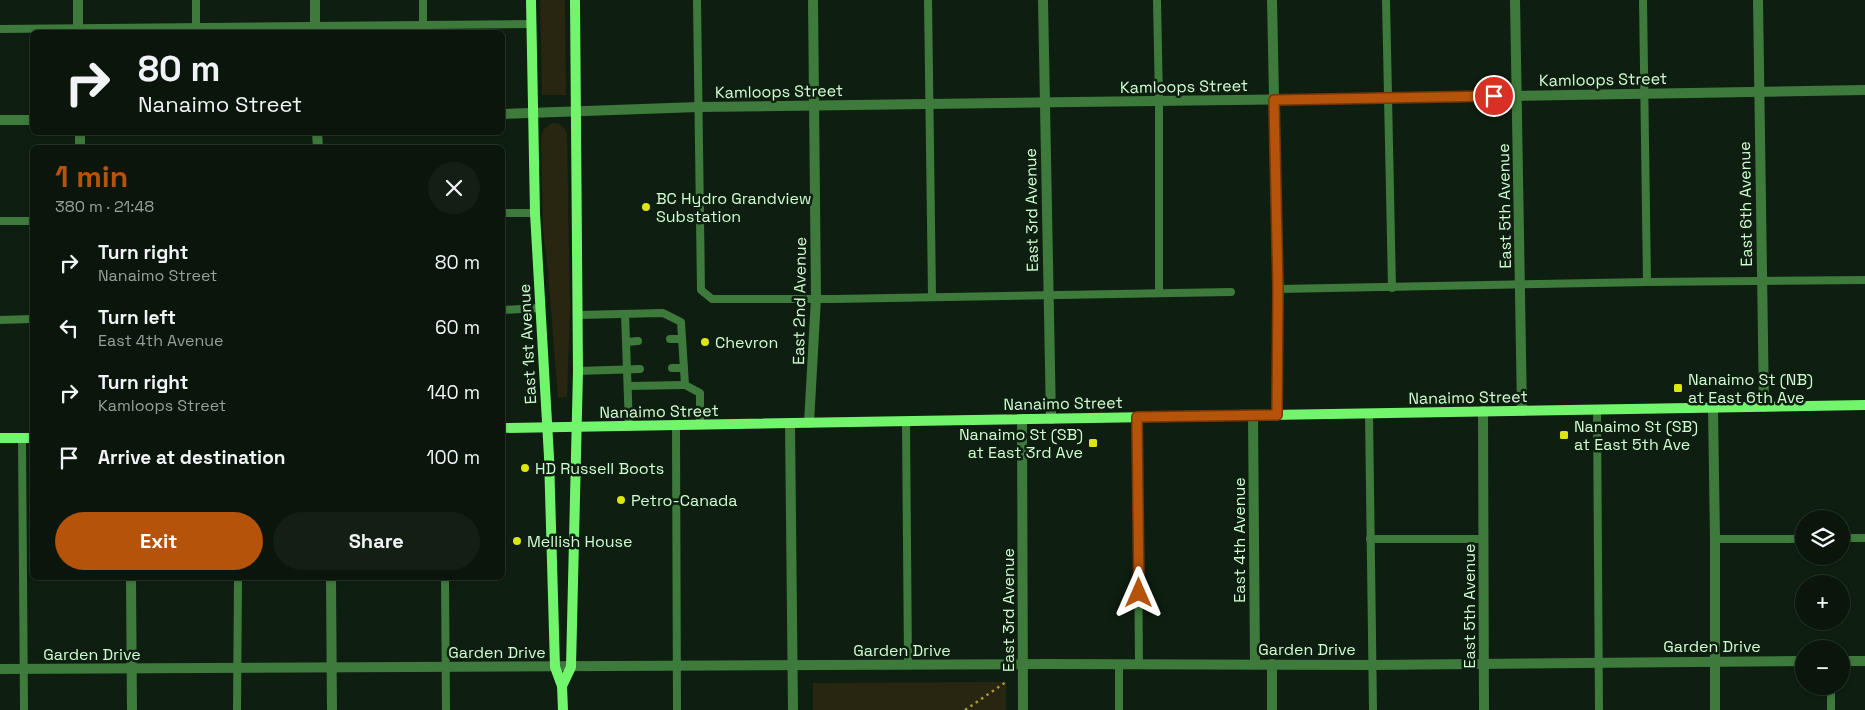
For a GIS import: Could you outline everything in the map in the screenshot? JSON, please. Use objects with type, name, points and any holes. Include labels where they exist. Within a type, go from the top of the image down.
[{"type":"main road","name":"East 1st Avenue","points":[[531,0],[535,213],[547,427],[554,667],[562,686],[562,710]]},
{"type":"main road","name":"East 1st Avenue","points":[[562,686],[571,666],[578,371],[575,0]]},
{"type":"main road","name":"Nanaimo Street","points":[[505,428],[1865,405]]},
{"type":"main road","points":[[0,438],[27,438]]},
{"type":"street","points":[[78,0],[78,30]]},
{"type":"street","points":[[315,0],[315,30]]},
{"type":"street","name":"East 2nd Avenue","points":[[809,423],[816,298],[813,0]]},
{"type":"street","name":"East 3rd Avenue","points":[[1043,0],[1050,419]]},
{"type":"street","points":[[1272,0],[1278,289],[1277,415]]},
{"type":"street","name":"East 5th Avenue","points":[[1515,0],[1522,411]]},
{"type":"street","name":"East 6th Avenue","points":[[1758,0],[1764,407]]},
{"type":"street","name":"Kamloops Street","points":[[505,114],[698,107],[1865,90]]},
{"type":"street","points":[[0,120],[30,120]]},
{"type":"street","points":[[1713,408],[1715,710]]},
{"type":"street","name":"East 5th Avenue","points":[[1483,411],[1484,710]]},
{"type":"street","name":"East 4th Avenue","points":[[1253,416],[1255,664]]},
{"type":"street","name":"East 3rd Avenue","points":[[1022,419],[1023,710]]},
{"type":"street","points":[[790,424],[793,710]]},
{"type":"street","points":[[131,580],[132,710]]},
{"type":"street","points":[[331,580],[332,710]]},
{"type":"street","name":"Garden Drive","points":[[0,669],[1795,661]]},
{"type":"street","points":[[1850,661],[1865,661]]},
{"type":"street","points":[[1272,664],[1272,710]]},
{"type":"lane","points":[[196,0],[196,27]]},
{"type":"lane","points":[[423,0],[423,26]]},
{"type":"lane","points":[[697,0],[701,290],[712,299],[1230,292]]},
{"type":"lane","points":[[928,0],[932,296]]},
{"type":"lane","points":[[1157,0],[1159,293]]},
{"type":"lane","points":[[1386,0],[1392,288]]},
{"type":"lane","points":[[1643,0],[1646,94],[1647,282]]},
{"type":"lane","points":[[0,29],[78,30],[196,27],[315,30],[531,24]]},
{"type":"lane","points":[[505,213],[535,213]]},
{"type":"lane","points":[[0,221],[30,221]]},
{"type":"lane","points":[[1278,289],[1865,280]]},
{"type":"lane","points":[[505,310],[540,308]]},
{"type":"lane","points":[[625,314],[629,426]]},
{"type":"lane","points":[[578,315],[663,314],[681,322],[685,385]]},
{"type":"lane","points":[[0,320],[30,319]]},
{"type":"lane","points":[[670,339],[682,339]]},
{"type":"lane","points":[[627,342],[638,341]]},
{"type":"lane","points":[[672,368],[684,368]]},
{"type":"lane","points":[[578,371],[640,369]]},
{"type":"lane","points":[[628,386],[685,385],[700,393],[700,425]]},
{"type":"lane","points":[[1597,410],[1599,710]]},
{"type":"lane","points":[[1368,413],[1373,710]]},
{"type":"lane","points":[[1137,417],[1139,664]]},
{"type":"lane","points":[[906,421],[908,665]]},
{"type":"lane","points":[[676,426],[677,710]]},
{"type":"lane","points":[[24,710],[27,438]]},
{"type":"lane","points":[[1850,538],[1865,538]]},
{"type":"lane","points":[[1370,539],[1484,539]]},
{"type":"lane","points":[[1715,540],[1795,539]]},
{"type":"lane","points":[[237,710],[238,580]]},
{"type":"lane","points":[[445,580],[446,710]]},
{"type":"lane","points":[[1119,664],[1120,710]]},
{"type":"lane","points":[[1831,695],[1831,710]]},
{"type":"path","points":[[965,710],[1006,682]]},
{"type":"shaded area","points":[[540,0],[565,0],[566,95],[542,95]]},
{"type":"shaded area","points":[[552,123],[562,126],[567,135],[570,309],[567,397],[558,398],[543,229],[541,137],[543,130]]},
{"type":"shaded area","points":[[1006,682],[1006,710],[813,710],[813,683]]},
{"type":"place","name":"BC Hydro Grandview Substation","points":[[646,207]]},
{"type":"place","name":"Chevron","points":[[705,342]]},
{"type":"place","name":"Nanaimo St (NB) at East 6th Ave","points":[[1678,388]]},
{"type":"place","name":"Nanaimo St (SB) at East 5th Ave","points":[[1564,435]]},
{"type":"place","name":"Nanaimo St (SB) at East 3rd Ave","points":[[1093,443]]},
{"type":"place","name":"HD Russell Boots","points":[[525,468]]},
{"type":"place","name":"Petro-Canada","points":[[621,500]]},
{"type":"place","name":"Mellish House","points":[[517,541]]},
{"type":"route","points":[[1139,593],[1137,417],[1277,415],[1278,289],[1274,100],[1494,96]]}]
